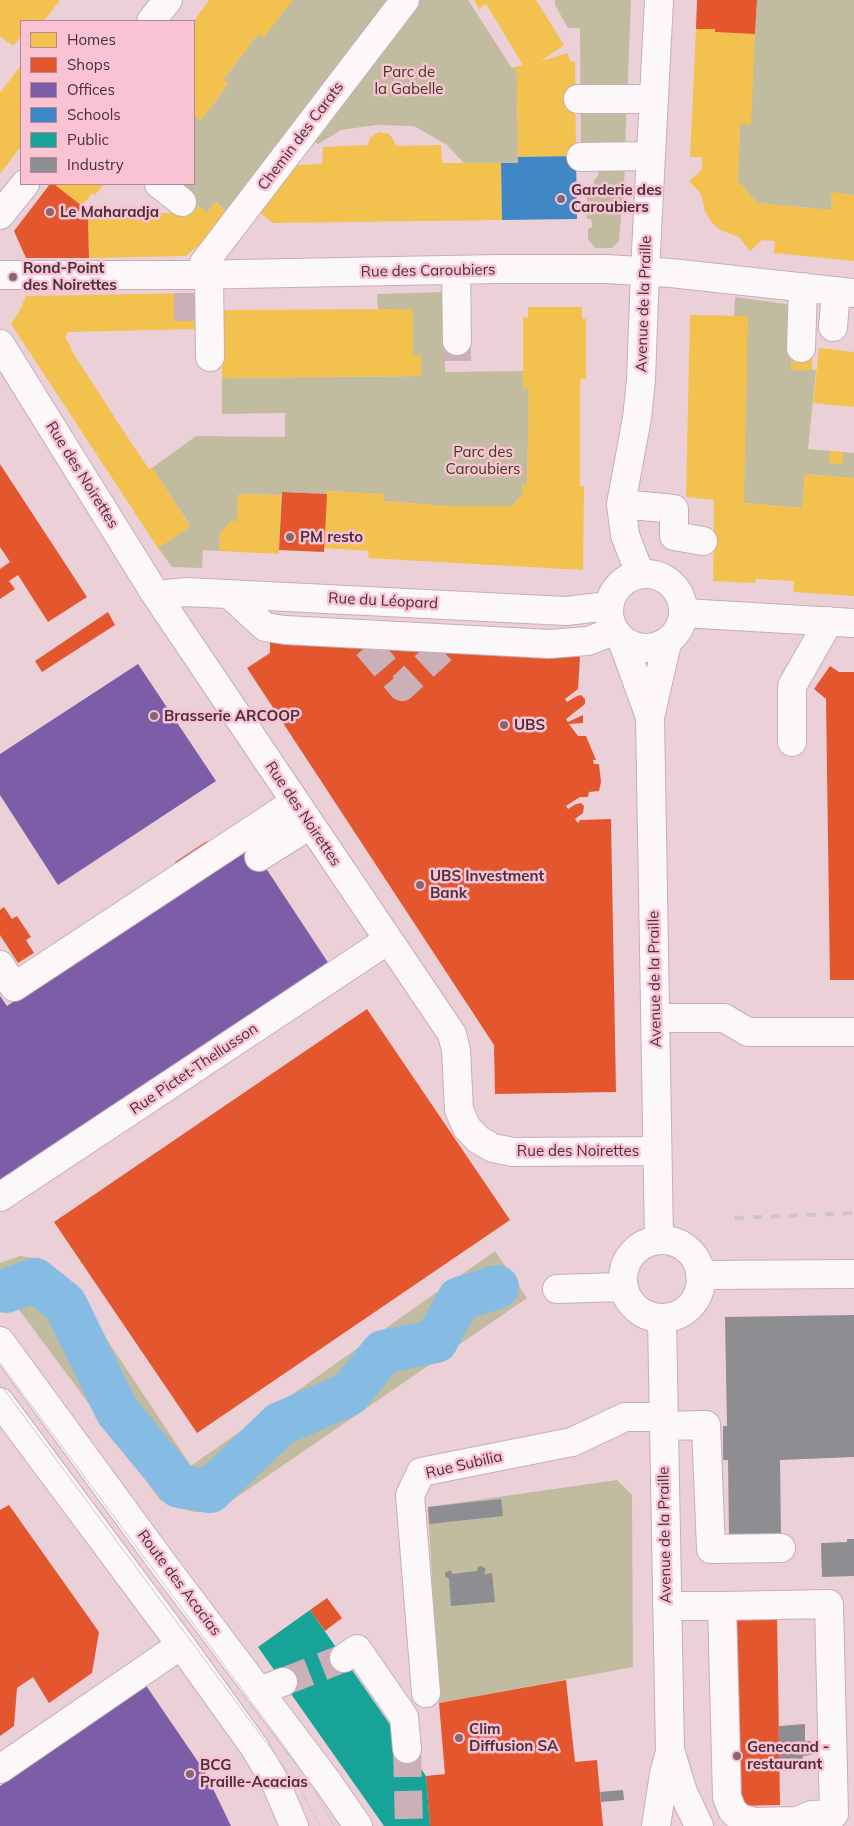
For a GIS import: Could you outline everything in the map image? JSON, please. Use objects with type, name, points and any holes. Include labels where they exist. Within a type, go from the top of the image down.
[{"type":"street","points":[[152,20],[168,0]]},
{"type":"street","name":"Chemin des Carats","points":[[196,279],[204,263],[405,0]]},
{"type":"street","name":"Avenue de la Praille","points":[[640,574],[625,535],[621,504],[642,380],[645,271],[659,0]]},
{"type":"street","points":[[578,99],[654,98]]},
{"type":"street","points":[[581,157],[651,156]]},
{"type":"street","points":[[0,215],[23,185]]},
{"type":"street","points":[[160,185],[182,202]]},
{"type":"street","name":"Rue des Caroubiers","points":[[0,275],[196,279],[456,270],[597,269],[645,271],[845,292]]},
{"type":"street","points":[[456,270],[457,341]]},
{"type":"street","points":[[196,279],[210,356]]},
{"type":"street","points":[[801,348],[803,287]]},
{"type":"street","points":[[832,327],[845,292]]},
{"type":"street","name":"Rue des Noirettes","points":[[0,344],[156,595],[452,1034],[456,1050],[460,1110],[467,1128],[479,1140],[493,1148],[513,1152],[657,1151]]},
{"type":"street","points":[[621,504],[674,510],[674,536],[703,541]]},
{"type":"street","points":[[640,574],[656,575],[670,582],[679,592],[683,602],[684,613],[681,625],[667,643],[646,649],[634,647],[615,626],[612,596],[617,587],[628,578],[640,574]]},
{"type":"street","name":"Rue du Léopard","points":[[156,595],[187,592],[566,611],[615,626]]},
{"type":"street","points":[[230,594],[265,627],[360,640],[446,645],[550,644],[588,641],[615,626]]},
{"type":"street","points":[[684,613],[842,622]]},
{"type":"street","points":[[792,742],[792,686],[842,622]]},
{"type":"street","name":"Avenue de la Praille","points":[[615,626],[650,717]]},
{"type":"street","name":"Avenue de la Praille","points":[[659,1240],[650,717],[667,643]]},
{"type":"street","points":[[0,965],[14,987],[295,802]]},
{"type":"street","points":[[259,857],[310,825]]},
{"type":"street","name":"Rue Pictet-Thellusson","points":[[0,1197],[388,940]]},
{"type":"street","points":[[656,1018],[724,1018],[748,1032],[854,1032]]},
{"type":"street","points":[[659,1240],[672,1242],[686,1249],[696,1261],[700,1275],[700,1287],[692,1303],[679,1314],[662,1318],[647,1316],[640,1312],[627,1298],[622,1287],[626,1263],[633,1253],[641,1246],[659,1240]]},
{"type":"street","points":[[700,1275],[854,1274]]},
{"type":"street","points":[[557,1289],[622,1287]]},
{"type":"street","name":"Avenue de la Praille","points":[[656,1826],[664,1774],[670,1752],[662,1318]]},
{"type":"street","name":"Route des Acacias","points":[[0,1341],[271,1687],[327,1781],[358,1826]]},
{"type":"street","points":[[0,1402],[181,1645],[255,1748],[277,1786],[294,1826]]},
{"type":"street","name":"Rue Subilia","points":[[426,1693],[410,1495],[422,1472],[572,1442],[625,1417],[663,1421]]},
{"type":"street","points":[[663,1421],[706,1425],[710,1549],[781,1548]]},
{"type":"street","points":[[667,1606],[830,1604],[834,1814],[811,1815],[798,1821],[754,1822],[740,1818],[732,1810],[728,1797],[722,1606]]},
{"type":"street","points":[[0,1769],[181,1645]]},
{"type":"street","points":[[344,1658],[357,1649],[404,1717],[407,1749]]},
{"type":"street","name":"Avenue de la Praille","points":[[670,1752],[683,1792],[699,1826]]},
{"type":"green space","points":[[293,0],[397,0],[231,215],[216,202],[207,213],[171,185],[195,185],[195,116],[201,120],[228,84],[223,80],[258,34]]},
{"type":"green space","name":"Parc de la Gabelle","points":[[413,0],[468,0],[512,68],[515,67],[517,76],[518,163],[464,163],[447,145],[414,126],[376,125],[341,130],[318,144],[314,141],[347,100],[340,93]]},
{"type":"green space","points":[[555,0],[631,0],[625,149],[581,144],[580,28],[568,28],[555,5]]},
{"type":"green space","points":[[757,0],[854,0],[854,195],[832,193],[831,210],[757,203],[738,181],[740,124],[755,34]]},
{"type":"green space","points":[[625,169],[619,241],[612,248],[595,248],[588,239],[588,229],[592,227],[592,223],[591,219],[587,219],[587,194],[594,194],[594,180],[598,176],[598,170]]},
{"type":"green space","name":"Parc des Caroubiers","points":[[444,292],[445,372],[523,371],[523,389],[529,389],[527,485],[522,485],[522,495],[512,506],[447,506],[383,501],[383,494],[327,491],[327,494],[282,492],[281,495],[238,494],[237,521],[220,533],[219,551],[203,550],[202,568],[172,567],[158,548],[190,526],[152,468],[196,436],[285,437],[285,413],[222,414],[222,378],[421,376],[421,355],[413,355],[413,309],[378,309],[377,294]]},
{"type":"green space","points":[[735,297],[792,305],[791,370],[816,370],[808,449],[854,453],[854,478],[805,474],[802,508],[744,503],[734,316]]},
{"type":"green space","points":[[495,1251],[527,1298],[215,1512],[194,1512],[161,1501],[0,1282],[0,1263],[20,1256],[43,1260],[64,1275],[191,1466]]},
{"type":"green space","points":[[617,1480],[632,1495],[633,1667],[439,1703],[428,1507]]},
{"type":"building: Homes","points":[[0,0],[60,0],[45,20],[20,20],[20,37],[13,46],[0,36]]},
{"type":"building: Homes","points":[[209,0],[293,0],[263,38],[258,34],[223,80],[228,84],[201,120],[195,116],[195,20]]},
{"type":"building: Homes","points":[[474,0],[536,0],[564,45],[541,61],[568,53],[570,61],[575,62],[576,156],[518,157],[517,76],[515,67],[523,65],[486,4],[479,9]]},
{"type":"building: Homes","points":[[696,29],[715,29],[715,32],[755,34],[751,125],[740,124],[738,181],[757,203],[831,210],[832,192],[854,195],[854,261],[774,253],[775,241],[762,240],[750,251],[739,237],[720,230],[712,223],[705,211],[701,194],[689,181],[702,170],[702,157],[690,157]]},
{"type":"building: Homes","points":[[20,66],[20,147],[0,174],[0,93]]},
{"type":"building: Homes","points":[[379,132],[389,134],[396,146],[441,145],[442,163],[501,163],[502,220],[273,223],[255,209],[296,165],[322,164],[323,147],[368,145],[370,138]]},
{"type":"building: Homes","points":[[55,185],[103,185],[95,195],[92,193],[82,206]]},
{"type":"building: Homes","points":[[186,197],[207,213],[215,202],[231,215],[223,225],[186,256],[89,258],[88,219],[104,219],[103,214],[174,213]]},
{"type":"building: Homes","points":[[195,293],[196,329],[68,332],[65,338],[122,429],[149,469],[152,467],[190,527],[158,548],[11,324],[26,296]]},
{"type":"building: Homes","points":[[528,307],[582,307],[582,319],[586,319],[586,379],[581,378],[580,390],[580,486],[584,486],[583,570],[368,558],[369,551],[324,548],[326,491],[384,494],[383,501],[447,506],[512,506],[522,495],[522,485],[527,485],[529,389],[523,389],[523,317],[528,318]]},
{"type":"building: Homes","points":[[413,309],[413,355],[421,355],[421,376],[222,378],[221,310]]},
{"type":"building: Homes","points":[[690,315],[748,316],[744,503],[802,508],[805,474],[854,478],[854,596],[793,592],[794,581],[756,579],[755,583],[713,581],[714,500],[686,497]]},
{"type":"building: Homes","points":[[792,348],[813,348],[812,370],[791,370]]},
{"type":"building: Homes","points":[[819,348],[854,352],[854,407],[813,403]]},
{"type":"building: Homes","points":[[830,451],[843,452],[842,464],[829,463]]},
{"type":"building: Homes","points":[[238,494],[281,495],[279,554],[219,551],[220,533],[231,521],[237,521]]},
{"type":"building: Shops","points":[[697,0],[757,0],[755,34],[715,32],[715,29],[696,29]]},
{"type":"building: Shops","points":[[49,185],[55,185],[82,206],[78,212],[78,219],[88,219],[89,258],[26,258],[14,231]]},
{"type":"building: Shops","points":[[0,464],[87,597],[48,622],[18,575],[9,581],[15,589],[0,599],[0,569],[10,562],[0,547]]},
{"type":"building: Shops","points":[[282,492],[327,494],[324,552],[279,550]]},
{"type":"building: Shops","points":[[108,612],[115,625],[42,672],[35,661]]},
{"type":"building: Shops","points":[[270,641],[580,657],[578,689],[565,699],[567,702],[581,695],[585,699],[585,704],[566,719],[568,722],[583,715],[583,723],[569,724],[578,736],[586,736],[596,760],[593,760],[594,764],[599,764],[601,782],[599,791],[589,792],[588,797],[580,797],[566,806],[568,809],[581,803],[584,806],[583,813],[575,819],[578,823],[580,820],[611,819],[616,1092],[495,1094],[494,1045],[247,668],[270,653]]},
{"type":"building: Shops","points":[[830,666],[839,672],[854,672],[854,980],[830,980],[826,699],[814,689]]},
{"type":"building: Shops","points":[[207,841],[210,846],[178,867],[175,862]]},
{"type":"building: Shops","points":[[4,907],[12,919],[17,916],[31,937],[26,940],[34,953],[18,963],[0,935],[0,910]]},
{"type":"building: Shops","points":[[367,1009],[510,1220],[197,1433],[54,1222]]},
{"type":"building: Shops","points":[[9,1505],[99,1632],[92,1673],[49,1703],[33,1677],[17,1688],[14,1726],[0,1736],[0,1510]]},
{"type":"building: Shops","points":[[327,1598],[342,1618],[325,1631],[310,1610]]},
{"type":"building: Shops","points":[[777,1614],[780,1805],[735,1806],[732,1615]]},
{"type":"building: Shops","points":[[566,1680],[575,1762],[597,1760],[603,1826],[430,1826],[426,1776],[445,1774],[439,1703]]},
{"type":"building: Offices","points":[[138,664],[216,781],[58,885],[0,795],[0,754]]},
{"type":"building: Offices","points":[[250,844],[329,964],[0,1180],[0,996],[7,1006]]},
{"type":"building: Offices","points":[[145,1684],[205,1772],[231,1826],[0,1826],[0,1786]]},
{"type":"building: Schools","points":[[576,156],[577,219],[502,220],[501,163],[518,163],[518,157]]},
{"type":"building: Public","points":[[310,1610],[426,1776],[430,1826],[384,1826],[258,1647]]},
{"type":"building: Industry","points":[[854,1315],[854,1457],[780,1460],[781,1535],[729,1536],[728,1460],[723,1460],[723,1426],[727,1426],[725,1317]]},
{"type":"building: Industry","points":[[501,1499],[503,1516],[429,1524],[428,1507]]},
{"type":"building: Industry","points":[[847,1539],[854,1539],[854,1576],[822,1577],[821,1543],[847,1542]]},
{"type":"building: Industry","points":[[481,1566],[486,1569],[484,1574],[492,1573],[495,1602],[451,1606],[449,1579],[445,1576],[445,1573],[450,1570],[453,1574],[477,1571],[478,1567]]},
{"type":"building: Industry","points":[[805,1724],[805,1741],[811,1741],[811,1755],[803,1756],[803,1766],[779,1766],[779,1726]]},
{"type":"building: Industry","points":[[623,1790],[624,1800],[601,1802],[600,1792]]},
{"type":"waterway","points":[[6,1291],[35,1280],[65,1304],[117,1411],[179,1486],[210,1491],[280,1424],[349,1394],[383,1352],[436,1341],[459,1299],[497,1287]]},
{"type":"tunnel","points":[[188,293],[188,329]]},
{"type":"tunnel","points":[[457,341],[457,361]]},
{"type":"tunnel","points":[[367,646],[402,687],[442,650]]},
{"type":"tunnel","points":[[283,1682],[344,1658]]},
{"type":"tunnel","points":[[407,1749],[409,1826]]},
{"type":"tram line","points":[[0,1363],[287,1750],[314,1789],[334,1826]]},
{"type":"tram line","points":[[0,1384],[277,1757],[304,1796],[320,1826]]},
{"type":"railway","points":[[735,1218],[854,1213]]},
{"type":"place","name":"Garderie des Caroubiers","points":[[561,199]]},
{"type":"place","name":"Le Maharadja","points":[[50,212]]},
{"type":"place","name":"Rond-Point des Noirettes","points":[[13,277]]},
{"type":"place","name":"PM resto","points":[[290,537]]},
{"type":"place","name":"Brasserie ARCOOP","points":[[154,716]]},
{"type":"place","name":"UBS","points":[[504,725]]},
{"type":"place","name":"UBS Investment Bank","points":[[420,885]]},
{"type":"place","name":"Clim Diffusion SA","points":[[459,1738]]},
{"type":"place","name":"Genecand - restaurant","points":[[737,1756]]},
{"type":"place","name":"BCG Praille-Acacias","points":[[190,1774]]}]
